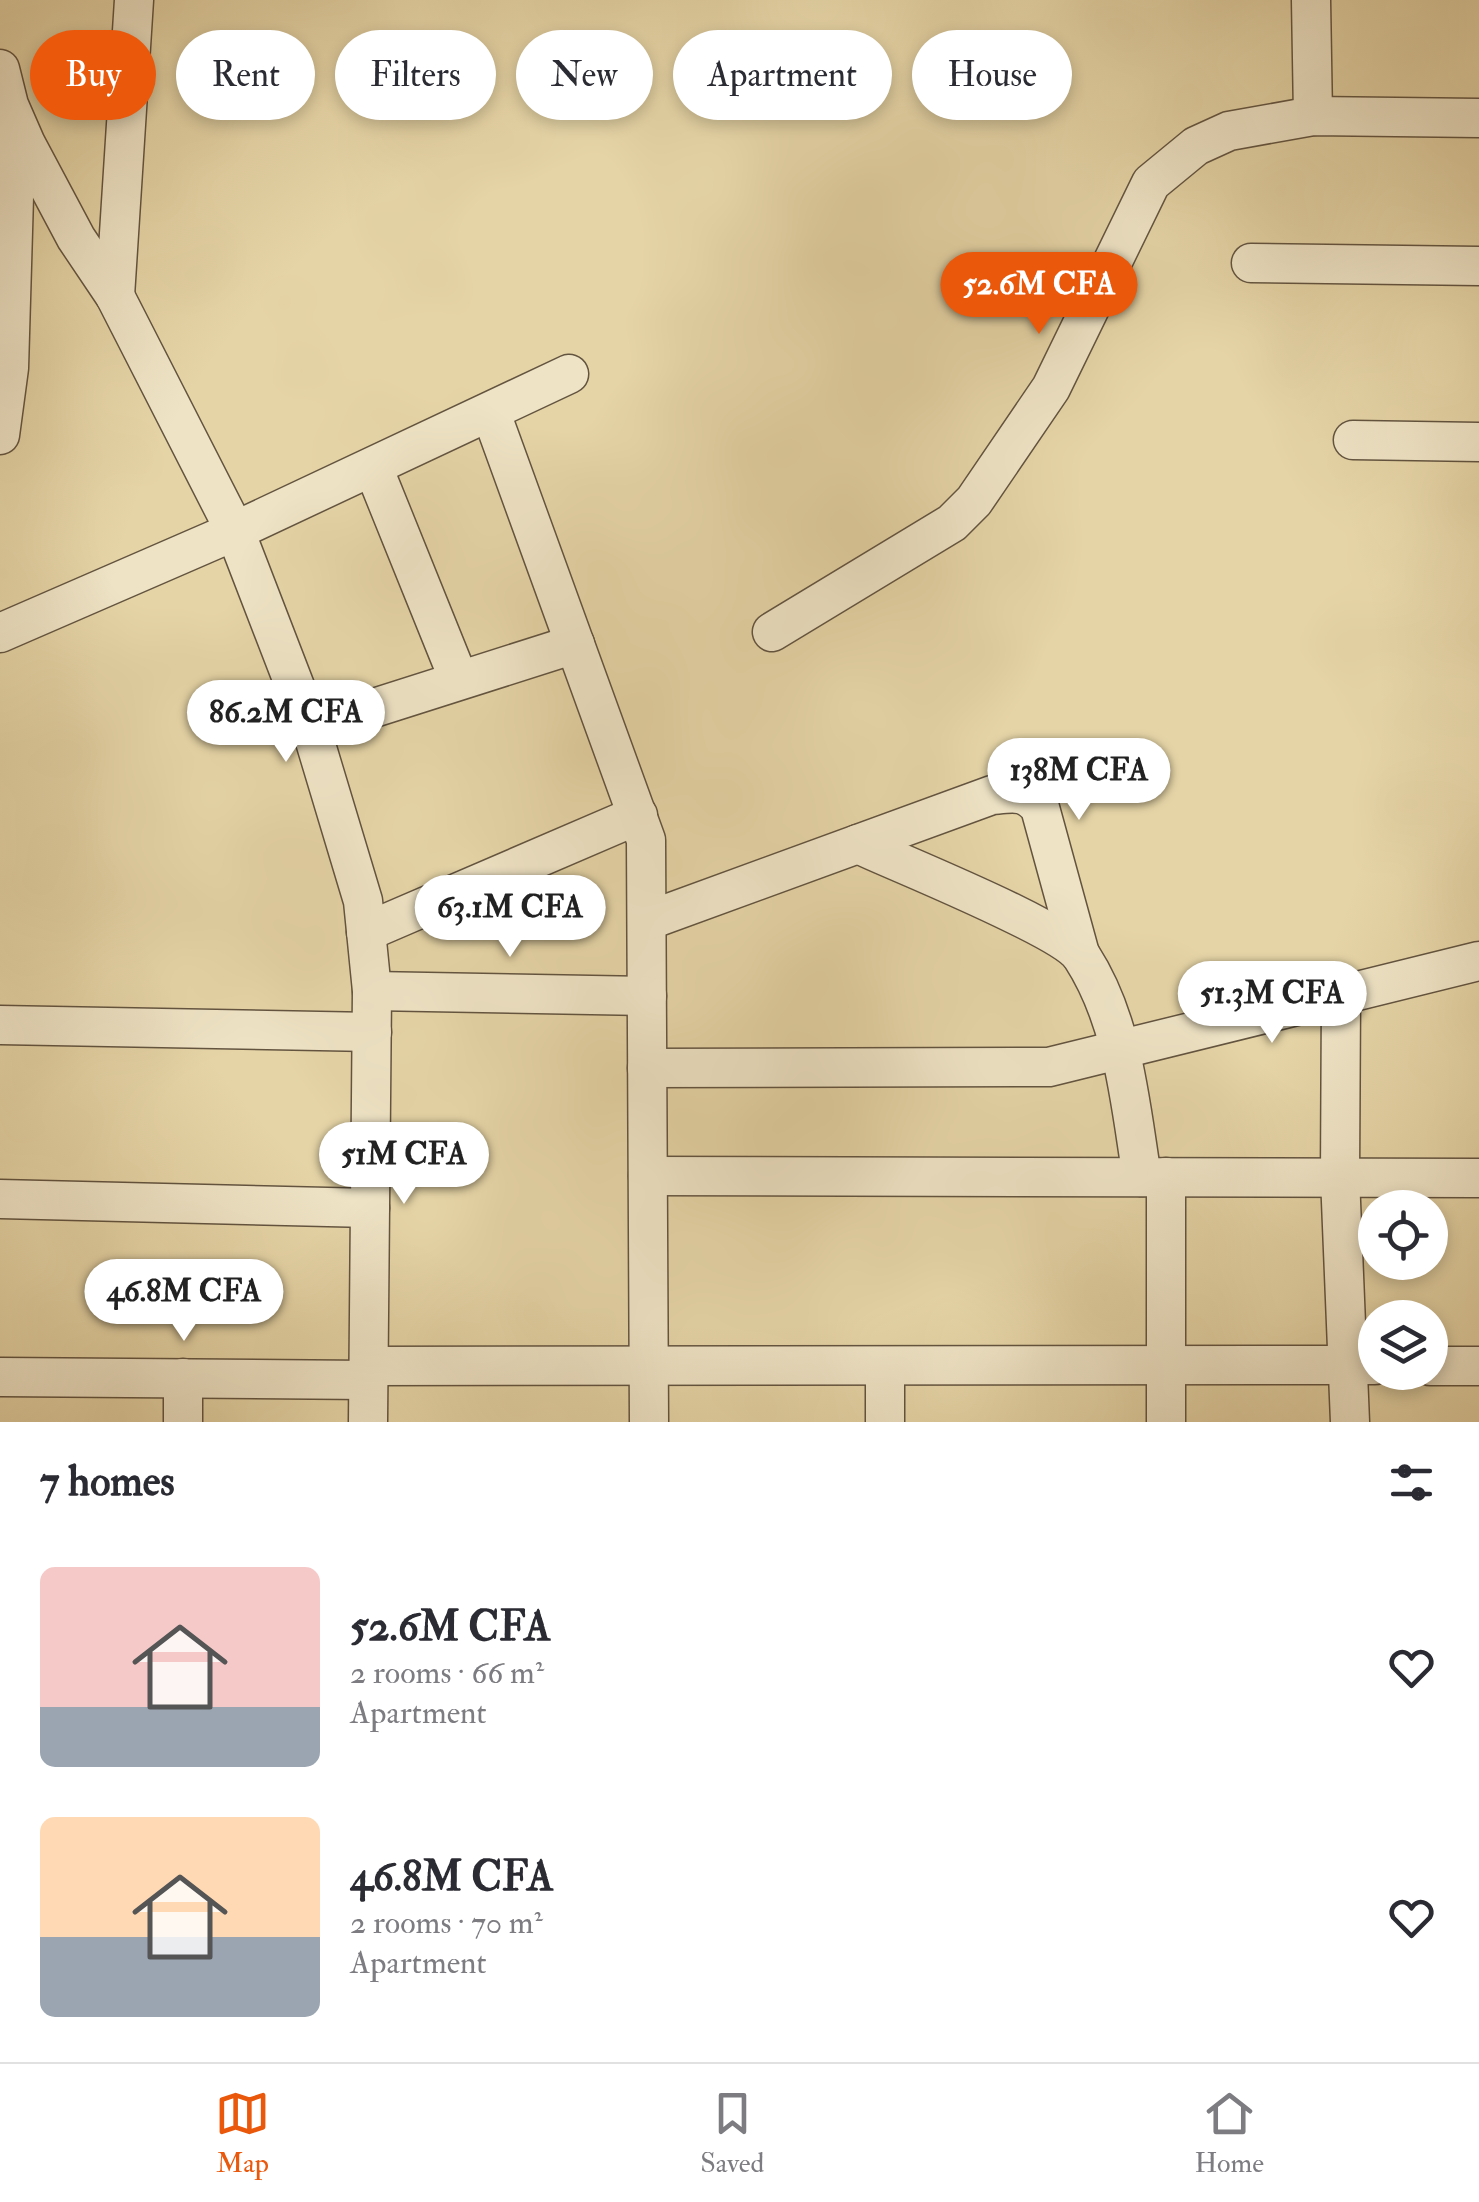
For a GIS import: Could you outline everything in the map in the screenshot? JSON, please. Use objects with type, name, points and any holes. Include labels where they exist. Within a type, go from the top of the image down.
[{"type":"street","points":[[115,296],[134,0]]},
{"type":"street","points":[[1311,0],[1313,116]]},
{"type":"street","points":[[0,69],[16,123],[76,238],[115,296],[234,531],[310,728],[362,901],[372,991],[368,1422]]},
{"type":"street","points":[[772,632],[952,523],[974,502],[1064,364],[1151,183],[1196,146],[1229,131],[1313,116],[1479,118]]},
{"type":"street","points":[[0,435],[9,368],[16,123]]},
{"type":"street","points":[[1250,264],[1479,266]]},
{"type":"street","points":[[0,633],[373,468],[568,374]]},
{"type":"street","points":[[491,413],[646,840],[649,1422]]},
{"type":"street","points":[[1353,440],[1479,442]]},
{"type":"street","points":[[373,468],[458,680]]},
{"type":"street","points":[[310,728],[575,644]]},
{"type":"street","points":[[646,921],[992,795],[1030,796],[1040,808],[1080,954],[1122,1049],[1154,1177],[1166,1422]]},
{"type":"street","points":[[366,932],[638,815]]},
{"type":"street","points":[[858,844],[1033,924],[1080,954]]},
{"type":"street","points":[[647,1068],[1049,1067],[1479,961]]},
{"type":"street","points":[[372,991],[647,996]]},
{"type":"street","points":[[1341,995],[1340,1177],[1358,1331]]},
{"type":"street","points":[[0,1025],[372,1032]]},
{"type":"street","points":[[648,1176],[1479,1178]]},
{"type":"street","points":[[0,1199],[370,1208]]},
{"type":"street","points":[[0,1377],[182,1378],[648,1366],[1358,1365]]},
{"type":"street","points":[[884,1366],[885,1422]]},
{"type":"street","points":[[1448,1366],[1479,1366]]},
{"type":"street","points":[[182,1378],[182,1422]]},
{"type":"street","points":[[1350,1422],[1358,1384]]}]
